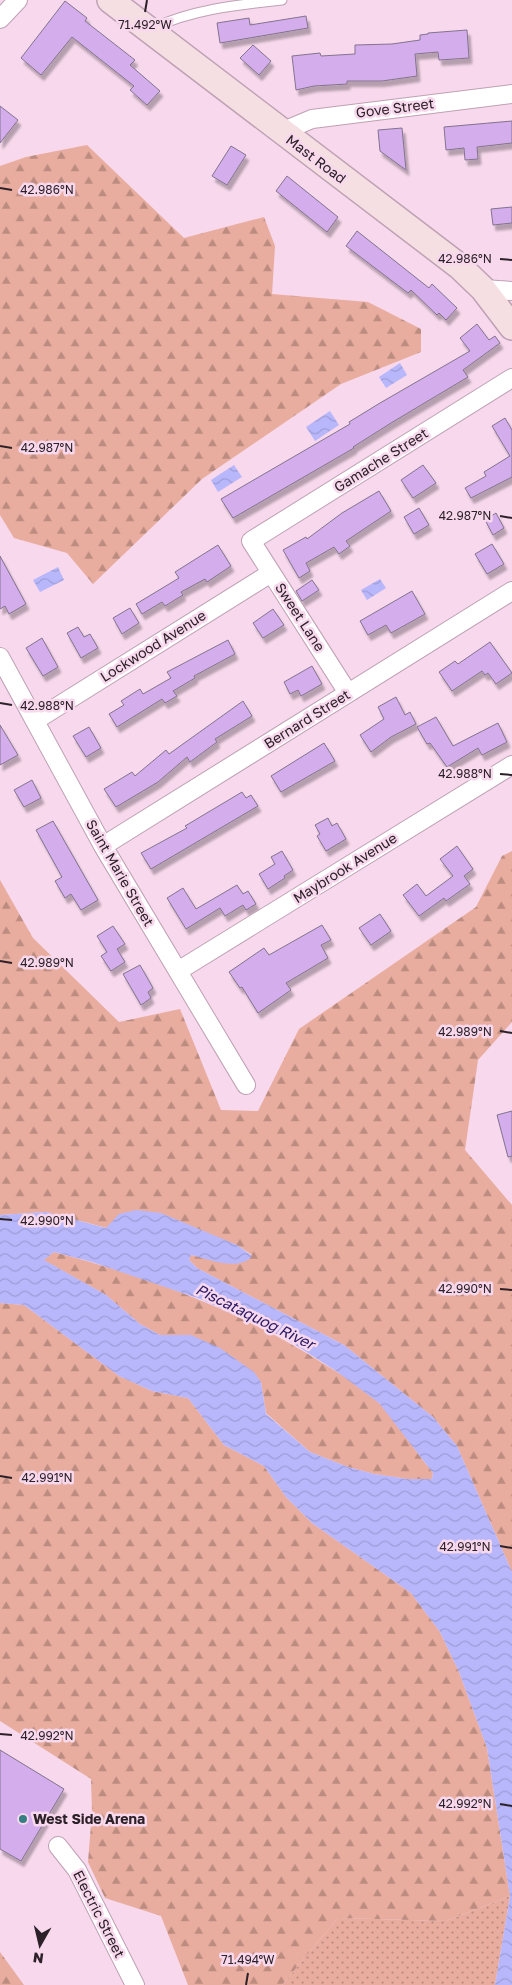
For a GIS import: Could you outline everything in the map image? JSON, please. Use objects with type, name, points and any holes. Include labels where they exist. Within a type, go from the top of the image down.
[{"type":"main road","name":"Mast Road","points":[[110,0],[459,266],[483,289],[512,327]]},
{"type":"street","points":[[0,19],[18,0]]},
{"type":"street","name":"Gove Street","points":[[281,132],[312,119],[512,94]]},
{"type":"street","points":[[483,289],[512,291]]},
{"type":"street","name":"Gamache Street","points":[[251,541],[512,378]]},
{"type":"street","name":"Sweet Lane","points":[[251,541],[348,693]]},
{"type":"street","name":"Lockwood Avenue","points":[[36,720],[271,573]]},
{"type":"street","name":"Bernard Street","points":[[103,846],[512,591]]},
{"type":"street","name":"Saint Marie Street","points":[[0,657],[103,846],[246,1086]]},
{"type":"street","name":"Maybrook Avenue","points":[[178,971],[512,765]]},
{"type":"street","name":"Electric Street","points":[[58,1846],[77,1870],[135,1985]]},
{"type":"lane","points":[[150,29],[173,18],[192,13],[224,6],[282,0]]},
{"type":"green space","points":[[87,145],[184,238],[264,217],[275,246],[272,294],[368,302],[421,329],[421,352],[341,384],[202,479],[93,584],[67,553],[14,538],[0,515],[0,166],[26,157]]},
{"type":"green space","points":[[512,851],[512,1022],[478,1060],[465,1150],[512,1205],[512,1572],[457,1446],[433,1417],[344,1345],[197,1268],[189,1260],[191,1255],[229,1263],[252,1255],[237,1245],[107,1228],[46,1212],[0,1215],[0,880],[33,938],[119,1022],[180,1009],[221,1110],[258,1111],[299,1029],[476,907],[502,856]]},
{"type":"green space","points":[[54,1252],[159,1284],[227,1312],[292,1345],[353,1382],[374,1398],[433,1473],[432,1479],[408,1479],[374,1474],[348,1467],[310,1452],[266,1413],[261,1382],[191,1335],[160,1335],[140,1324],[106,1295],[43,1260]]},
{"type":"green space","points":[[0,1303],[24,1305],[119,1376],[152,1391],[188,1398],[224,1445],[264,1466],[286,1497],[312,1523],[411,1593],[440,1632],[459,1672],[487,1748],[510,1896],[446,1921],[338,1918],[282,1985],[188,1985],[161,1916],[105,1898],[88,1862],[92,1812],[91,1779],[0,1721]]},
{"type":"green space","points":[[510,1896],[495,1985],[282,1985],[338,1918],[446,1921]]},
{"type":"green space","points":[[0,1952],[24,1985],[0,1985]]},
{"type":"water","points":[[400,363],[407,375],[386,388],[379,377]]},
{"type":"water","points":[[330,411],[339,425],[315,441],[306,427]]},
{"type":"water","points":[[234,465],[242,477],[218,492],[211,480]]},
{"type":"water","points":[[58,567],[64,580],[40,592],[33,580]]},
{"type":"water","points":[[380,579],[386,588],[367,600],[361,590]]},
{"type":"water","name":"Piscataquog River","points":[[136,1210],[161,1213],[237,1245],[252,1256],[246,1261],[231,1264],[191,1255],[189,1260],[197,1268],[344,1345],[433,1417],[457,1446],[512,1572],[512,1985],[495,1985],[510,1896],[487,1748],[459,1672],[440,1632],[411,1593],[312,1523],[286,1497],[264,1466],[224,1445],[188,1398],[152,1391],[119,1376],[24,1305],[0,1303],[0,1215],[46,1212],[106,1228],[119,1214]],"holes":[[[54,1252],[92,1262],[200,1299],[283,1337],[336,1371],[379,1403],[433,1473],[432,1479],[408,1479],[374,1474],[348,1467],[310,1452],[266,1414],[261,1382],[254,1372],[220,1348],[191,1335],[160,1335],[140,1324],[106,1295],[44,1260]]]},
{"type":"building","points":[[65,1],[87,18],[85,21],[135,60],[130,65],[160,91],[147,105],[130,90],[134,86],[72,37],[41,75],[21,58]]},
{"type":"building","points":[[306,16],[308,28],[220,43],[217,23],[249,18],[250,25]]},
{"type":"building","points":[[467,30],[469,58],[439,60],[438,52],[415,54],[417,76],[382,81],[347,81],[347,84],[314,86],[296,90],[292,56],[320,53],[321,56],[355,54],[355,45],[392,44],[420,40],[420,35],[428,33]]},
{"type":"building","points":[[253,45],[271,61],[259,75],[240,58]]},
{"type":"building","points":[[0,106],[18,120],[0,143]]},
{"type":"building","points":[[512,121],[512,143],[477,147],[478,159],[465,160],[464,148],[446,150],[444,127]]},
{"type":"building","points":[[402,128],[406,170],[380,151],[378,130]]},
{"type":"building","points":[[231,146],[246,155],[227,185],[212,176]]},
{"type":"building","points":[[287,176],[338,217],[327,232],[276,191]]},
{"type":"building","points":[[512,207],[512,223],[493,225],[491,209]]},
{"type":"building","points":[[357,231],[429,288],[432,284],[457,308],[446,320],[439,313],[437,315],[411,290],[408,293],[346,246]]},
{"type":"building","points":[[477,324],[489,340],[495,336],[500,343],[463,370],[468,377],[391,423],[354,448],[233,518],[221,499],[470,351],[460,338]]},
{"type":"building","points":[[505,418],[512,430],[512,477],[471,498],[465,488],[486,476],[484,472],[510,456],[492,426]]},
{"type":"building","points":[[423,465],[436,483],[413,498],[401,480]]},
{"type":"building","points":[[379,491],[391,511],[346,541],[350,546],[339,554],[334,547],[306,563],[310,571],[299,578],[283,550],[306,537],[307,539],[342,513]]},
{"type":"building","points":[[419,508],[429,525],[414,534],[404,517]]},
{"type":"building","points":[[496,513],[504,528],[493,535],[485,520]]},
{"type":"building","points":[[492,544],[504,564],[487,574],[475,554]]},
{"type":"building","points":[[218,545],[231,566],[207,582],[205,579],[181,592],[183,595],[165,606],[162,602],[142,614],[136,604],[179,578],[175,572]]},
{"type":"building","points":[[0,556],[26,604],[9,614],[5,606],[0,609]]},
{"type":"building","points":[[312,580],[319,590],[302,601],[296,591]]},
{"type":"building","points":[[412,591],[425,614],[391,633],[386,625],[368,635],[360,621]]},
{"type":"building","points":[[130,608],[139,623],[122,634],[113,618]]},
{"type":"building","points":[[273,609],[284,625],[263,638],[253,623]]},
{"type":"building","points":[[78,627],[84,637],[90,634],[98,648],[81,658],[67,633]]},
{"type":"building","points":[[42,638],[58,667],[43,676],[26,648]]},
{"type":"building","points":[[228,640],[235,654],[194,676],[195,678],[173,691],[177,696],[165,703],[162,699],[117,727],[109,714],[124,705],[121,701],[140,689],[143,694],[171,678],[167,672]]},
{"type":"building","points":[[490,642],[512,673],[496,684],[488,673],[485,675],[482,671],[452,691],[439,672],[455,661],[458,664]]},
{"type":"building","points":[[312,666],[322,684],[301,696],[298,690],[290,694],[284,682]]},
{"type":"building","points":[[396,697],[405,715],[410,712],[416,724],[391,737],[371,752],[360,735],[384,719],[378,707]]},
{"type":"building","points":[[243,701],[252,716],[215,739],[217,742],[190,762],[187,757],[158,782],[116,807],[104,789],[132,772],[135,776],[166,750],[169,754]]},
{"type":"building","points":[[436,717],[453,746],[498,723],[507,742],[482,755],[478,748],[447,767],[430,743],[427,744],[417,727]]},
{"type":"building","points":[[0,725],[18,755],[0,765]]},
{"type":"building","points":[[89,727],[101,748],[86,757],[73,736]]},
{"type":"building","points":[[324,743],[335,761],[281,792],[271,776]]},
{"type":"building","points":[[32,780],[41,798],[24,807],[14,790]]},
{"type":"building","points":[[242,792],[246,798],[251,795],[258,806],[151,869],[141,853],[187,828],[185,826]]},
{"type":"building","points":[[328,818],[332,826],[337,823],[346,839],[326,851],[317,836],[320,834],[315,825]]},
{"type":"building","points":[[53,821],[98,900],[81,910],[71,894],[65,898],[55,881],[62,877],[36,830]]},
{"type":"building","points":[[457,846],[473,869],[464,876],[470,884],[446,901],[444,898],[419,916],[403,895],[417,884],[426,896],[453,876],[440,859]]},
{"type":"building","points":[[282,851],[293,870],[284,876],[285,878],[268,889],[259,874],[275,864],[271,857]]},
{"type":"building","points":[[237,885],[243,894],[248,891],[256,904],[246,910],[243,905],[225,916],[220,908],[186,929],[167,898],[183,888],[196,909]]},
{"type":"building","points":[[380,914],[391,931],[371,945],[359,928]]},
{"type":"building","points":[[322,925],[331,940],[321,945],[328,958],[286,983],[291,990],[258,1013],[242,987],[240,988],[229,972],[264,948],[269,955]]},
{"type":"building","points":[[113,926],[125,944],[117,949],[125,962],[111,971],[101,956],[107,952],[97,936]]},
{"type":"building","points":[[140,965],[153,988],[148,992],[151,998],[141,1005],[123,974]]},
{"type":"building","points":[[512,1111],[512,1156],[508,1157],[497,1115]]},
{"type":"building","name":"West Side Arena","points":[[0,1750],[64,1789],[21,1861],[0,1849]]},
{"type":"place","name":"West Side Arena","points":[[23,1819]]}]
